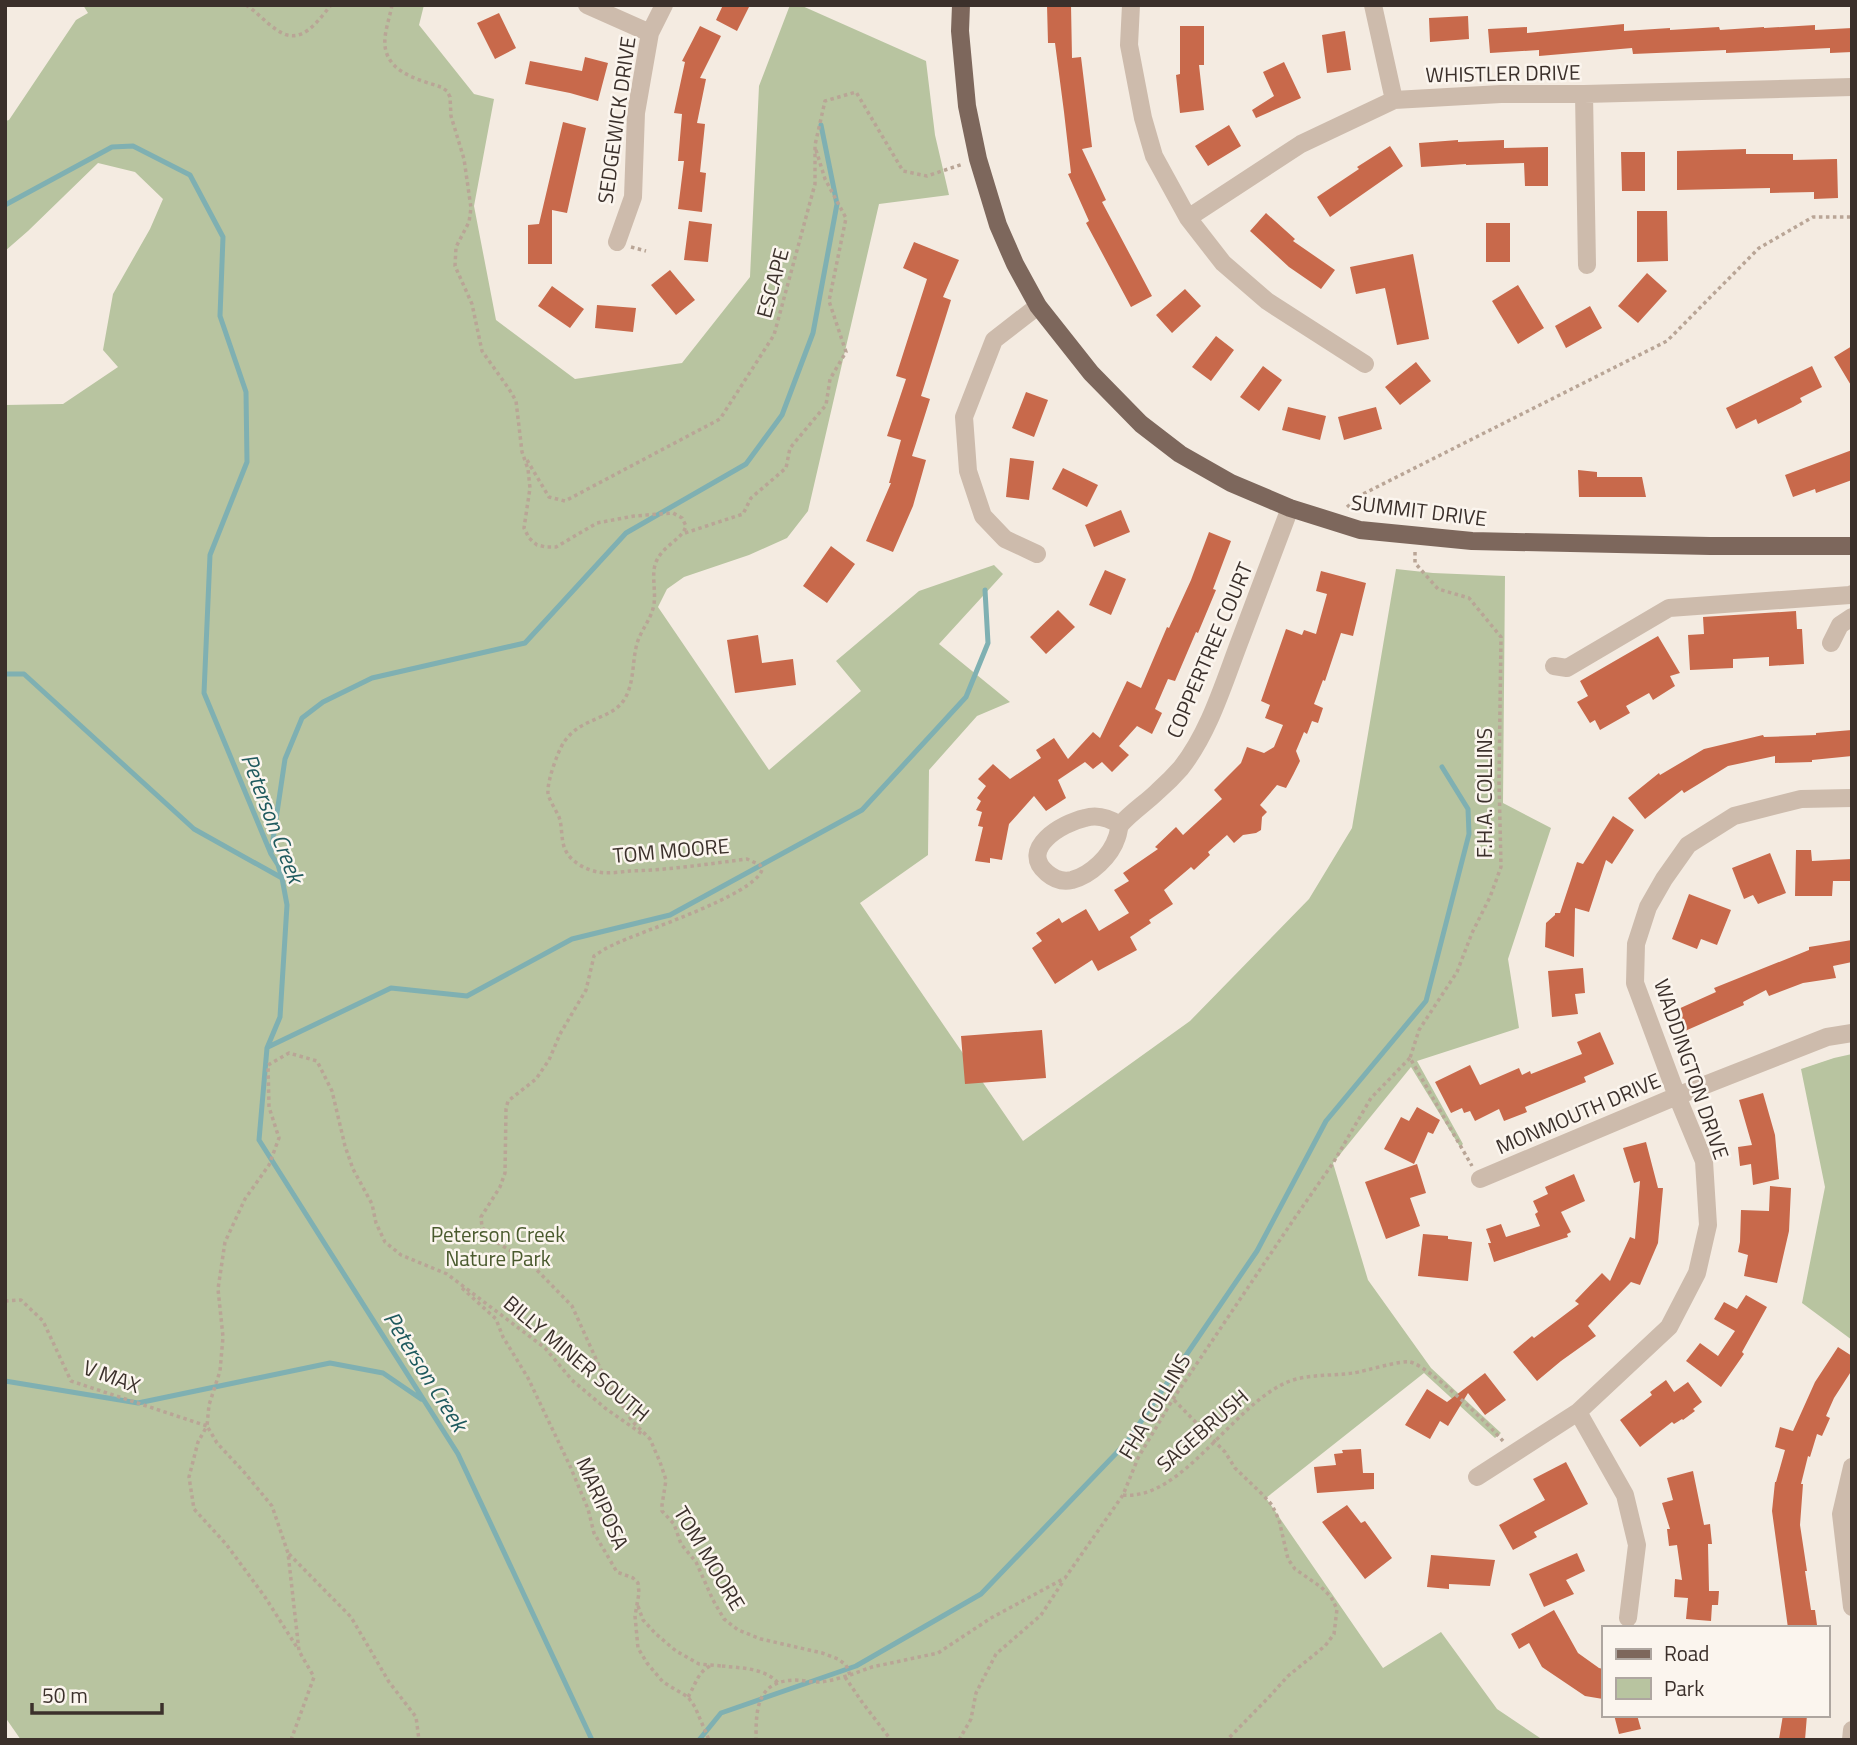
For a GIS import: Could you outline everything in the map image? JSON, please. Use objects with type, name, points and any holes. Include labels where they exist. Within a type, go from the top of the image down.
[{"type":"main road","name":"SUMMIT DRIVE","points":[[961,5],[960,31],[967,106],[978,159],[998,225],[1038,306],[1091,373],[1141,424],[1180,454],[1231,483],[1290,509],[1360,530],[1486,542],[1852,546]]},
{"type":"street","points":[[587,5],[650,33]]},
{"type":"street","name":"SEDGEWICK DRIVE","points":[[617,242],[633,197],[636,113],[650,33],[664,5]]},
{"type":"street","points":[[1131,5],[1129,45],[1143,118],[1154,156],[1188,218],[1223,263],[1267,301],[1365,364]]},
{"type":"street","points":[[1373,5],[1394,100]]},
{"type":"street","name":"WHISTLER DRIVE","points":[[1188,218],[1301,144],[1394,100],[1501,94],[1852,87]]},
{"type":"street","points":[[1584,94],[1587,265]]},
{"type":"street","points":[[1037,554],[1005,539],[983,516],[968,471],[964,417],[994,340],[1038,306]]},
{"type":"street","name":"COPPERTREE COURT","points":[[1120,825],[1104,817],[1086,817],[1070,824],[1042,841],[1037,852],[1038,863],[1050,876],[1060,880],[1068,881],[1079,877],[1101,862],[1117,838],[1120,825],[1180,769],[1206,728],[1290,509]]},
{"type":"street","points":[[1554,666],[1567,668],[1670,608],[1852,594]]},
{"type":"street","points":[[1831,643],[1840,625],[1852,617]]},
{"type":"street","name":"WADDINGTON DRIVE","points":[[1477,1477],[1578,1412],[1669,1327],[1698,1273],[1708,1225],[1704,1161],[1635,983],[1636,944],[1648,907],[1688,845],[1734,816],[1801,799],[1852,798]]},
{"type":"street","name":"MONMOUTH DRIVE","points":[[1480,1179],[1826,1037],[1852,1033]]},
{"type":"street","points":[[1578,1412],[1625,1495],[1637,1545],[1628,1618]]},
{"type":"street","points":[[1852,1467],[1841,1514],[1852,1607]]},
{"type":"street","points":[[1851,1740],[1852,1730]]},
{"type":"path","points":[[246,5],[277,31],[286,35],[299,35],[312,29],[331,5]]},
{"type":"path","points":[[392,5],[385,36],[387,56],[400,72],[442,87],[450,97],[451,116],[464,159],[471,208],[469,222],[456,247],[455,266],[472,303],[482,351],[516,401],[522,452],[530,488],[524,528],[528,538],[546,548],[556,547],[597,523],[634,516],[673,513],[682,518],[686,526],[684,534]]},
{"type":"path","name":"ESCAPE","points":[[522,452],[548,497],[565,501],[720,419],[774,335],[814,184],[815,145],[825,101],[856,92],[903,171],[927,176],[978,159]]},
{"type":"path","points":[[684,534],[743,514],[751,498],[786,468],[790,448],[826,405],[830,379],[846,352],[829,301],[846,218],[825,179],[815,145]]},
{"type":"path","points":[[1332,521],[1361,495],[1667,341],[1759,248],[1812,217],[1852,217]]},
{"type":"path","name":"TOM MOORE","points":[[684,534],[666,546],[656,562],[653,573],[653,608],[638,640],[634,671],[624,699],[614,711],[586,722],[574,730],[564,742],[555,761],[548,793],[560,820],[567,854],[581,866],[600,872],[653,871],[747,859],[760,865],[761,875],[746,887],[705,907],[612,945],[594,956],[586,990],[560,1034],[549,1059],[536,1079],[508,1101],[505,1173],[500,1187],[481,1217],[482,1227],[491,1238],[528,1261],[572,1306],[601,1370],[632,1421],[650,1439],[666,1480],[662,1511],[674,1524],[681,1544],[696,1562],[724,1619],[738,1630],[761,1640],[838,1659],[846,1665],[847,1676],[862,1702],[891,1740]]},
{"type":"path","name":"F.H.A. COLLINS","points":[[1410,1058],[1419,1030],[1457,972],[1501,866],[1501,637],[1469,598],[1438,589],[1415,563],[1414,536]]},
{"type":"path","name":"BILLY MINER SOUTH","points":[[206,1426],[219,1371],[223,1337],[218,1289],[226,1242],[245,1199],[269,1165],[279,1138],[269,1107],[268,1065],[289,1053],[317,1061],[332,1091],[352,1169],[372,1204],[376,1223],[385,1242],[401,1255],[447,1274],[545,1348],[572,1380],[605,1408],[650,1439]]},
{"type":"path","points":[[1410,1058],[1480,1179]]},
{"type":"path","name":"FHA COLLINS","points":[[847,1676],[872,1667],[938,1653],[991,1618],[1065,1578],[1123,1495],[1138,1458],[1173,1399],[1333,1163],[1371,1098],[1410,1058]]},
{"type":"path","name":"MARIPOSA","points":[[447,1274],[496,1319],[570,1466],[588,1509],[594,1533],[617,1572],[633,1578],[638,1583],[635,1616],[638,1648],[663,1682],[688,1697],[709,1740]]},
{"type":"path","name":"V MAX","points":[[5,1301],[21,1300],[43,1321],[71,1381],[206,1426]]},
{"type":"path","name":"SAGEBRUSH","points":[[1123,1495],[1139,1495],[1153,1491],[1190,1465],[1251,1405],[1289,1382],[1409,1361],[1426,1369],[1514,1453]]},
{"type":"path","points":[[1173,1399],[1272,1505],[1279,1520],[1288,1559],[1294,1569],[1321,1587],[1331,1597],[1337,1609],[1334,1634],[1325,1646],[1288,1676],[1227,1740]]},
{"type":"path","points":[[206,1426],[217,1443],[272,1506],[288,1553],[299,1651]]},
{"type":"path","points":[[206,1426],[198,1442],[189,1477],[194,1509],[226,1544],[265,1597],[314,1677],[291,1740]]},
{"type":"path","points":[[288,1553],[351,1617],[389,1682],[416,1717],[419,1740]]},
{"type":"path","points":[[959,1740],[971,1718],[976,1693],[996,1654],[1041,1615],[1065,1578]]},
{"type":"path","points":[[637,1603],[643,1620],[676,1651],[699,1664],[764,1673],[778,1683]]},
{"type":"path","points":[[688,1697],[702,1671],[710,1666],[722,1666]]},
{"type":"path","points":[[756,1740],[756,1709],[764,1693],[778,1683],[795,1680],[820,1682],[847,1676]]},
{"type":"green space","name":"Peterson Creek Nature Park","points":[[83,5],[424,5],[419,25],[474,94],[494,99],[474,206],[496,320],[575,379],[682,363],[750,277],[759,86],[790,5],[800,5],[926,61],[935,135],[949,195],[879,204],[808,511],[787,538],[749,555],[684,577],[667,589],[658,607],[769,770],[861,691],[836,661],[919,591],[994,565],[1003,574],[939,644],[1010,702],[977,716],[929,770],[928,855],[860,903],[1023,1141],[1190,1021],[1309,899],[1352,828],[1396,569],[1505,576],[1503,803],[1551,828],[1508,959],[1519,1028],[1417,1061],[1463,1144],[1460,1147],[1411,1067],[1333,1163],[1368,1280],[1431,1368],[1501,1433],[1495,1438],[1424,1373],[1266,1498],[1383,1668],[1441,1632],[1497,1709],[1543,1740],[21,1740],[5,1717],[5,405],[63,404],[118,367],[103,350],[113,294],[150,229],[163,199],[135,172],[98,163],[5,251],[5,121],[9,120],[76,20],[88,13]]},
{"type":"green space","points":[[1852,1054],[1852,1340],[1802,1303],[1825,1187],[1801,1069]]},
{"type":"building","points":[[723,5],[750,5],[737,31],[716,20]]},
{"type":"building","points":[[1047,5],[1071,5],[1072,58],[1081,57],[1092,147],[1082,149],[1106,200],[1102,202],[1152,296],[1131,307],[1086,223],[1089,221],[1068,174],[1071,173],[1055,43],[1048,43]]},
{"type":"building","points":[[499,13],[516,48],[495,59],[477,23]]},
{"type":"building","points":[[1468,16],[1469,39],[1430,42],[1429,18]]},
{"type":"building","points":[[1624,24],[1624,31],[1815,25],[1815,30],[1852,28],[1852,52],[1830,53],[1830,48],[1633,54],[1632,48],[1539,56],[1539,50],[1490,53],[1488,29],[1527,27],[1527,33]]},
{"type":"building","points":[[700,26],[721,36],[700,78],[706,79],[697,123],[705,124],[700,172],[706,173],[702,212],[678,209],[684,161],[678,161],[682,114],[674,113],[685,62],[682,61]]},
{"type":"building","points":[[1180,26],[1204,26],[1204,65],[1199,65],[1204,110],[1180,113],[1176,75],[1180,74]]},
{"type":"building","points":[[1345,31],[1351,70],[1327,73],[1322,35]]},
{"type":"building","points":[[585,57],[608,63],[598,101],[525,84],[530,61],[582,71]]},
{"type":"building","points":[[1284,62],[1301,98],[1256,118],[1252,110],[1274,96],[1263,72]]},
{"type":"building","points":[[563,122],[586,128],[567,213],[552,210],[552,264],[528,264],[528,225],[539,224]]},
{"type":"building","points":[[1229,125],[1241,146],[1208,166],[1195,146]]},
{"type":"building","points":[[1504,140],[1504,148],[1548,147],[1548,186],[1525,186],[1524,163],[1421,167],[1419,143]]},
{"type":"building","points":[[1390,146],[1403,166],[1330,217],[1317,197]]},
{"type":"building","points":[[1746,149],[1746,154],[1793,154],[1793,160],[1837,159],[1838,198],[1814,199],[1814,192],[1770,193],[1770,188],[1677,190],[1677,151]]},
{"type":"building","points":[[1621,152],[1645,152],[1645,191],[1622,191]]},
{"type":"building","points":[[1637,211],[1667,211],[1668,261],[1637,262]]},
{"type":"building","points":[[1266,213],[1295,239],[1293,241],[1335,270],[1321,289],[1289,267],[1250,231]]},
{"type":"building","points":[[689,221],[712,224],[708,262],[684,260]]},
{"type":"building","points":[[1486,223],[1510,223],[1510,262],[1486,262]]},
{"type":"building","points":[[914,242],[959,260],[943,297],[951,300],[921,396],[930,399],[912,456],[926,460],[913,506],[893,552],[866,541],[891,483],[901,440],[887,436],[906,379],[896,376],[927,279],[903,268]]},
{"type":"building","points":[[1413,254],[1429,339],[1397,345],[1385,288],[1356,294],[1350,267]]},
{"type":"building","points":[[670,270],[695,300],[676,315],[651,285]]},
{"type":"building","points":[[1647,273],[1667,291],[1638,323],[1618,306]]},
{"type":"building","points":[[1518,285],[1544,328],[1518,344],[1492,301]]},
{"type":"building","points":[[552,286],[584,309],[570,328],[538,306]]},
{"type":"building","points":[[1185,289],[1201,306],[1172,333],[1156,315]]},
{"type":"building","points":[[597,305],[636,308],[633,332],[595,328]]},
{"type":"building","points":[[1590,306],[1602,328],[1566,348],[1555,326]]},
{"type":"building","points":[[1216,336],[1234,350],[1211,381],[1192,367]]},
{"type":"building","points":[[1852,346],[1852,387],[1834,357]]},
{"type":"building","points":[[1416,362],[1431,381],[1400,405],[1385,387]]},
{"type":"building","points":[[1263,366],[1282,380],[1259,411],[1240,397]]},
{"type":"building","points":[[1812,366],[1822,387],[1800,398],[1802,402],[1793,407],[1758,424],[1756,419],[1736,429],[1726,408]]},
{"type":"building","points":[[1026,392],[1048,400],[1034,437],[1012,428]]},
{"type":"building","points":[[1288,407],[1326,416],[1320,440],[1282,430]]},
{"type":"building","points":[[1376,407],[1382,429],[1344,440],[1338,417]]},
{"type":"building","points":[[1852,450],[1852,480],[1816,493],[1815,489],[1793,497],[1785,475]]},
{"type":"building","points":[[1010,458],[1034,461],[1029,500],[1006,497]]},
{"type":"building","points":[[1063,468],[1098,485],[1087,507],[1052,489]]},
{"type":"building","points":[[1578,470],[1597,472],[1597,477],[1642,477],[1646,497],[1579,497]]},
{"type":"building","points":[[1121,510],[1130,532],[1094,547],[1085,525]]},
{"type":"building","points":[[1209,532],[1231,541],[1213,589],[1216,590],[1198,633],[1196,632],[1175,681],[1168,679],[1155,709],[1162,713],[1152,734],[1137,726],[1119,746],[1129,755],[1112,772],[1102,762],[1093,769],[1085,762],[1058,780],[1066,798],[1046,811],[1034,796],[1009,824],[1002,860],[990,858],[990,863],[975,861],[983,827],[978,826],[982,812],[976,810],[981,801],[977,798],[986,786],[978,779],[993,764],[1010,779],[1041,758],[1036,750],[1054,738],[1068,759],[1093,732],[1100,738],[1127,681],[1141,688],[1191,580]]},
{"type":"building","points":[[831,546],[855,564],[827,603],[803,586]]},
{"type":"building","points":[[1105,570],[1126,579],[1111,615],[1089,605]]},
{"type":"building","points":[[1321,571],[1366,583],[1353,636],[1341,633],[1325,681],[1323,680],[1314,704],[1323,708],[1318,723],[1312,721],[1296,751],[1300,761],[1286,788],[1277,785],[1260,805],[1267,812],[1262,817],[1261,830],[1243,835],[1234,843],[1227,835],[1208,852],[1210,855],[1194,870],[1191,867],[1164,890],[1173,904],[1130,937],[1137,950],[1098,971],[1092,960],[1055,984],[1032,948],[1042,941],[1036,933],[1059,918],[1062,923],[1086,909],[1099,931],[1129,913],[1114,890],[1129,881],[1123,873],[1158,849],[1155,847],[1176,827],[1183,835],[1222,799],[1214,790],[1241,763],[1247,747],[1264,753],[1274,747],[1283,725],[1265,718],[1270,705],[1261,701],[1286,629],[1302,635],[1304,630],[1316,634],[1327,594],[1316,591]]},
{"type":"building","points":[[1058,610],[1075,627],[1046,654],[1030,637]]},
{"type":"building","points":[[1796,611],[1797,629],[1802,629],[1804,664],[1769,666],[1769,657],[1733,659],[1733,668],[1690,670],[1688,635],[1704,634],[1703,617]]},
{"type":"building","points":[[758,635],[762,663],[793,659],[796,685],[735,693],[727,640]]},
{"type":"building","points":[[1658,636],[1680,673],[1670,676],[1675,686],[1653,700],[1649,693],[1626,706],[1630,713],[1600,730],[1595,720],[1590,723],[1577,702],[1588,696],[1580,681]]},
{"type":"building","points":[[1852,730],[1852,756],[1812,762],[1775,763],[1775,756],[1728,766],[1684,793],[1682,790],[1645,819],[1628,798],[1659,773],[1660,775],[1704,749],[1763,735],[1816,735]]},
{"type":"building","points":[[1613,816],[1634,830],[1612,864],[1606,860],[1589,912],[1575,908],[1574,957],[1545,947],[1546,923],[1555,913],[1560,913],[1577,862],[1583,864]]},
{"type":"building","points":[[1796,850],[1811,850],[1812,861],[1852,859],[1852,881],[1833,881],[1832,896],[1795,896]]},
{"type":"building","points":[[1770,853],[1786,893],[1758,904],[1753,895],[1744,899],[1732,868]]},
{"type":"building","points":[[1689,894],[1731,910],[1717,945],[1701,939],[1697,949],[1672,939]]},
{"type":"building","points":[[1852,940],[1852,962],[1833,966],[1836,978],[1803,983],[1769,996],[1766,990],[1743,1002],[1744,1005],[1685,1031],[1676,1010],[1716,992],[1714,988],[1809,950],[1809,947]]},
{"type":"building","points":[[1583,968],[1585,993],[1575,994],[1578,1014],[1552,1017],[1548,971]]},
{"type":"building","points":[[1042,1030],[1046,1078],[965,1084],[961,1036]]},
{"type":"building","points":[[1600,1032],[1614,1064],[1584,1077],[1586,1082],[1525,1107],[1527,1112],[1504,1121],[1499,1109],[1475,1121],[1470,1111],[1464,1113],[1462,1108],[1451,1113],[1435,1082],[1470,1065],[1480,1085],[1519,1068],[1522,1075],[1530,1071],[1531,1074],[1582,1054],[1577,1042]]},
{"type":"building","points":[[1763,1093],[1775,1135],[1779,1179],[1753,1185],[1751,1164],[1740,1166],[1738,1147],[1752,1145],[1739,1100]]},
{"type":"building","points":[[1417,1107],[1440,1120],[1433,1134],[1428,1132],[1414,1164],[1384,1149],[1401,1117],[1409,1121]]},
{"type":"building","points":[[1646,1142],[1658,1188],[1663,1188],[1658,1243],[1640,1285],[1631,1282],[1588,1326],[1596,1336],[1537,1381],[1513,1352],[1579,1304],[1575,1301],[1602,1273],[1610,1281],[1630,1237],[1635,1239],[1640,1181],[1634,1183],[1623,1148]]},
{"type":"building","points":[[1417,1164],[1426,1193],[1410,1198],[1420,1226],[1386,1239],[1365,1182]]},
{"type":"building","points":[[1574,1174],[1585,1201],[1561,1212],[1571,1232],[1567,1234],[1568,1237],[1494,1262],[1486,1229],[1501,1224],[1506,1237],[1540,1226],[1533,1201],[1548,1194],[1545,1187]]},
{"type":"building","points":[[1770,1186],[1791,1188],[1789,1231],[1777,1283],[1744,1276],[1748,1255],[1738,1252],[1741,1210],[1769,1211]]},
{"type":"building","points":[[1423,1234],[1472,1242],[1468,1281],[1418,1276]]},
{"type":"building","points":[[1746,1295],[1767,1307],[1742,1352],[1744,1354],[1721,1387],[1686,1361],[1700,1343],[1718,1356],[1735,1331],[1714,1319],[1724,1302],[1737,1309]]},
{"type":"building","points":[[1838,1347],[1852,1356],[1852,1370],[1834,1398],[1826,1416],[1830,1418],[1822,1436],[1817,1434],[1801,1484],[1800,1525],[1805,1571],[1811,1610],[1815,1610],[1817,1625],[1788,1626],[1772,1511],[1775,1482],[1785,1450],[1775,1447],[1780,1427],[1793,1431],[1815,1382]]},
{"type":"building","points":[[1485,1373],[1506,1400],[1485,1415],[1468,1393],[1448,1426],[1440,1421],[1430,1439],[1405,1425],[1427,1389],[1447,1402]]},
{"type":"building","points":[[1666,1380],[1674,1392],[1688,1382],[1702,1402],[1683,1420],[1674,1424],[1672,1422],[1640,1447],[1620,1420],[1652,1395],[1650,1392]]},
{"type":"building","points":[[1361,1449],[1363,1473],[1374,1473],[1374,1489],[1317,1493],[1314,1467],[1336,1465],[1334,1454],[1343,1453],[1342,1450]]},
{"type":"building","points":[[1566,1462],[1588,1504],[1534,1532],[1537,1537],[1513,1550],[1499,1525],[1545,1500],[1533,1479]]},
{"type":"building","points":[[1693,1471],[1704,1525],[1710,1524],[1712,1544],[1708,1544],[1709,1591],[1719,1591],[1718,1605],[1712,1605],[1711,1621],[1686,1619],[1688,1598],[1674,1597],[1675,1579],[1682,1580],[1677,1545],[1669,1546],[1667,1529],[1670,1529],[1662,1503],[1673,1500],[1667,1478]]},
{"type":"building","points":[[1347,1505],[1361,1523],[1365,1521],[1392,1558],[1365,1579],[1322,1522]]},
{"type":"building","points":[[1577,1553],[1585,1571],[1566,1580],[1574,1594],[1544,1607],[1529,1574]]},
{"type":"building","points":[[1431,1555],[1495,1560],[1490,1586],[1449,1584],[1449,1589],[1427,1587]]},
{"type":"building","points":[[1554,1610],[1578,1653],[1602,1669],[1602,1699],[1585,1696],[1542,1667],[1529,1643],[1519,1649],[1511,1634]]},
{"type":"building","points":[[1615,1717],[1638,1717],[1641,1729],[1619,1734]]},
{"type":"building","points":[[1783,1717],[1807,1717],[1805,1740],[1779,1739]]},
{"type":"waterway","points":[[271,853],[285,759],[302,718],[323,702],[372,678],[525,643],[626,533],[746,464],[782,415],[813,333],[837,204],[821,125]]},
{"type":"waterway","name":"Peterson Creek","points":[[5,205],[112,147],[133,146],[190,175],[223,237],[220,316],[246,392],[247,462],[210,555],[204,693],[278,865],[287,905],[280,1017],[267,1048],[259,1140],[458,1454],[592,1740]]},
{"type":"waterway","points":[[268,1047],[391,988],[467,996],[572,939],[670,915],[862,810],[966,697],[988,643],[985,590]]},
{"type":"waterway","points":[[5,674],[24,674],[194,829],[282,878]]},
{"type":"waterway","points":[[699,1740],[721,1713],[856,1666],[981,1594],[1127,1442],[1257,1251],[1326,1121],[1426,1001],[1469,834],[1468,809],[1442,767]]},
{"type":"waterway","points":[[5,1381],[138,1403],[330,1363],[383,1373],[421,1399]]}]
